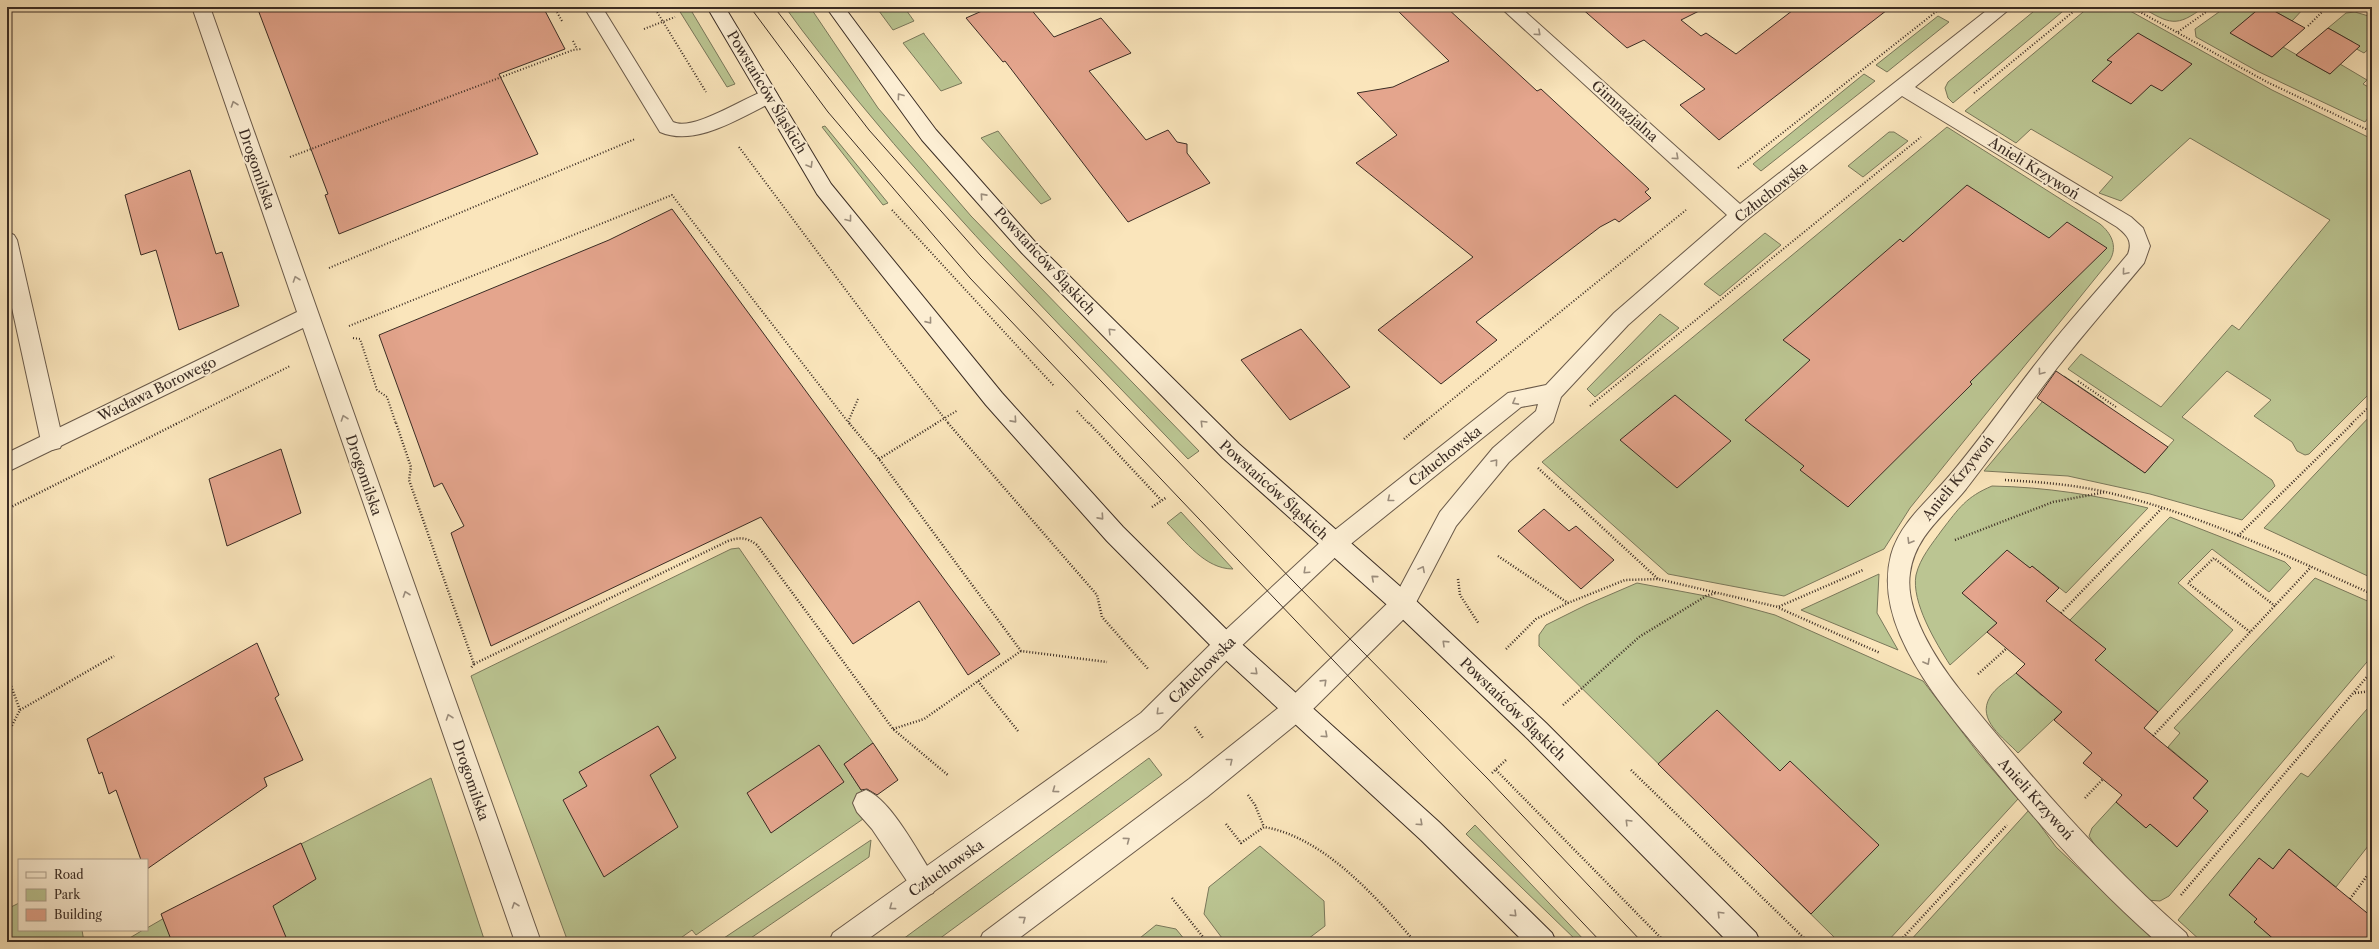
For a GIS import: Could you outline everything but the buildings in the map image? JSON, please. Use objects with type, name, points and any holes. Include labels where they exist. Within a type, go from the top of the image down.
[{"type":"street","name":"Drogomilska","points":[[201,7],[320,351],[528,942]]},
{"type":"street","points":[[593,7],[664,126],[672,130],[682,131],[718,118],[769,96]]},
{"type":"street","name":"Powstańców Śląskich","points":[[716,7],[824,189],[948,345],[1115,534],[1226,645],[1430,831],[1543,942]]},
{"type":"street","name":"Powstańców Śląskich","points":[[835,7],[929,135],[1029,248],[1230,451],[1404,604],[1537,731],[1747,942]]},
{"type":"street","name":"Gimnazjalna","points":[[1509,7],[1740,215]]},
{"type":"street","name":"Człuchowska","points":[[992,942],[1198,788],[1296,709],[1404,604],[1448,519],[1501,455],[1545,416],[1552,393],[1622,318],[1740,215],[1903,88],[2003,7]]},
{"type":"street","name":"Anieli Krzywoń","points":[[1903,88],[2124,222],[2134,231],[2139,239],[2141,248],[2136,258],[2050,361],[1957,483],[1924,517],[1904,552],[1898,574],[1900,598],[1911,633],[1936,678],[2033,797],[2102,871],[2156,925],[2177,942]]},
{"type":"street","points":[[7,240],[52,441]]},
{"type":"street","name":"Wacława Borowego","points":[[7,463],[308,316]]},
{"type":"street","name":"Człuchowska","points":[[842,942],[1150,721],[1226,645],[1334,544],[1516,399],[1552,393]]},
{"type":"street","points":[[866,803],[881,820],[924,884]]},
{"type":"path","points":[[654,7],[704,86],[718,118],[885,343],[944,418],[1097,595],[1102,616],[1133,650]]},
{"type":"path","points":[[1404,439],[1712,189],[1942,7]]},
{"type":"path","points":[[1584,410],[2079,7]]},
{"type":"path","points":[[2131,7],[2267,82],[2372,132]]},
{"type":"path","points":[[2178,32],[2213,7]]},
{"type":"path","points":[[2308,26],[2327,7]]},
{"type":"path","points":[[289,158],[573,50],[594,48],[675,17]]},
{"type":"path","points":[[297,282],[637,138]]},
{"type":"path","points":[[344,327],[672,195],[848,422],[879,459],[1021,651]]},
{"type":"path","points":[[892,210],[1054,386]]},
{"type":"path","points":[[7,508],[20,504],[320,351]]},
{"type":"path","points":[[2050,361],[2116,407]]},
{"type":"path","points":[[848,422],[858,399]]},
{"type":"path","points":[[2238,536],[2372,404]]},
{"type":"path","points":[[879,459],[964,406]]},
{"type":"path","points":[[1077,411],[1162,500]]},
{"type":"path","points":[[1536,466],[1658,579]]},
{"type":"path","points":[[1957,483],[1985,480],[2023,480],[2106,492],[2163,506],[2238,536],[2372,594]]},
{"type":"path","points":[[1778,607],[1904,552],[1927,551],[2053,502],[2106,492]]},
{"type":"path","points":[[1152,507],[1167,497]]},
{"type":"path","points":[[2061,613],[2163,506]]},
{"type":"path","points":[[474,664],[740,536],[750,538],[757,545],[893,729],[949,776]]},
{"type":"path","points":[[1498,556],[1568,603]]},
{"type":"path","points":[[2250,632],[2188,583],[2214,558],[2275,606]]},
{"type":"path","points":[[2153,736],[2311,567]]},
{"type":"path","points":[[1458,575],[1460,595],[1480,625]]},
{"type":"path","points":[[1506,649],[1536,620],[1568,603],[1625,580],[1658,579],[1778,607],[1936,678]]},
{"type":"path","points":[[1564,704],[1638,637],[1706,596],[1716,593]]},
{"type":"path","points":[[1501,644],[1511,654]]},
{"type":"path","points":[[893,729],[924,719],[1021,651],[1107,662]]},
{"type":"path","points":[[7,735],[20,710],[114,656]]},
{"type":"path","points":[[2156,925],[2372,671]]},
{"type":"path","points":[[7,675],[20,710]]},
{"type":"path","points":[[978,681],[1018,730]]},
{"type":"path","points":[[2354,694],[2372,691]]},
{"type":"path","points":[[1558,699],[1569,710]]},
{"type":"path","points":[[1190,722],[1204,740]]},
{"type":"path","points":[[1492,773],[1507,759]]},
{"type":"path","points":[[1628,767],[1808,942]]},
{"type":"path","points":[[1496,770],[1665,942]]},
{"type":"path","points":[[1899,942],[2033,797]]},
{"type":"path","points":[[1226,824],[1241,843],[1264,827],[1282,830],[1332,858],[1391,914],[1415,942]]},
{"type":"path","points":[[2350,899],[2372,869]]},
{"type":"path","points":[[1172,898],[1207,942]]},
{"type":"green space","points":[[677,7],[689,7],[735,84],[727,87]]},
{"type":"green space","points":[[785,7],[810,7],[878,108],[971,216],[1199,451],[1188,459],[976,236],[934,190],[854,96]]},
{"type":"green space","points":[[876,7],[904,7],[914,21],[893,30]]},
{"type":"green space","points":[[2039,7],[2068,7],[1953,103],[1948,98],[1945,88],[1948,82]]},
{"type":"green space","points":[[2089,7],[2123,7],[2272,90],[2372,139],[2372,391],[2309,454],[2305,455],[2297,451],[2292,442],[2254,416],[2271,400],[2227,371],[2182,417],[2272,480],[2275,486],[2242,520],[2150,494],[2068,476],[1984,471],[2064,376],[2104,403],[2081,429],[2145,473],[2174,440],[2068,369],[2081,354],[2161,407],[2232,325],[2239,330],[2330,220],[2190,138],[2121,201],[2099,193],[2113,177],[2031,129],[2016,143],[1965,111]]},
{"type":"green space","points":[[2141,7],[2204,7],[2186,18],[2179,21],[2173,21],[2159,17]]},
{"type":"green space","points":[[2226,7],[2261,7],[2233,31],[2249,44],[2272,57],[2283,47],[2330,74],[2340,64],[2367,80],[2363,84],[2372,89],[2372,113],[2365,122],[2257,71],[2196,37],[2195,29]]},
{"type":"green space","points":[[2267,7],[2305,7],[2292,21]]},
{"type":"green space","points":[[2355,12],[2372,17],[2372,46],[2364,53],[2349,45],[2353,42],[2328,28],[2346,13]]},
{"type":"green space","points":[[1938,16],[1949,22],[1887,72],[1876,65]]},
{"type":"green space","points":[[924,33],[962,83],[941,91],[903,43]]},
{"type":"green space","points":[[1864,74],[1875,81],[1761,171],[1753,164]]},
{"type":"green space","points":[[825,126],[888,203],[883,205],[822,127]]},
{"type":"green space","points":[[1947,127],[2100,224],[2107,231],[2112,240],[2113,250],[2110,260],[1910,508],[1884,549],[1784,596],[1668,574],[1542,462]]},
{"type":"green space","points":[[998,131],[1051,199],[1041,204],[981,138]]},
{"type":"green space","points":[[1889,132],[1894,132],[1908,141],[1863,177],[1848,166]]},
{"type":"green space","points":[[1765,233],[1781,245],[1720,296],[1704,284]]},
{"type":"green space","points":[[1660,314],[1679,328],[1595,397],[1587,389]]},
{"type":"green space","points":[[2371,415],[2372,416],[2372,578],[2264,528]]},
{"type":"green space","points":[[1992,486],[2071,492],[2148,508],[2066,593],[2032,566],[2030,568],[2007,551],[1962,593],[1997,623],[1950,665],[1932,634],[1921,610],[1915,586],[1916,575],[1920,563],[1927,551],[1958,509],[1976,494]]},
{"type":"green space","points":[[1181,512],[1233,569],[1223,568],[1213,564],[1196,553],[1167,523]]},
{"type":"green space","points":[[2170,517],[2285,562],[2291,568],[2269,592],[2212,549],[2178,583],[2233,630],[2158,712],[2092,663],[2070,620]]},
{"type":"green space","points":[[739,548],[873,743],[844,764],[869,802],[858,809],[863,819],[696,935],[692,930],[675,942],[568,942],[471,676],[731,549]]},
{"type":"green space","points":[[1879,574],[1877,613],[1898,650],[1801,610]]},
{"type":"green space","points":[[2315,578],[2372,603],[2372,656],[2169,896],[2160,901],[2146,900],[2096,847],[2089,836],[2092,828],[2116,802],[2146,828],[2150,824],[2177,847],[2207,811],[2193,799],[2208,781],[2168,747],[2180,733],[2174,728]]},
{"type":"green space","points":[[1637,583],[1706,596],[1775,615],[1923,681],[1979,754],[2018,799],[1887,942],[1834,942],[1836,939],[1539,646],[1539,635],[1546,625],[1586,605]]},
{"type":"green space","points":[[2016,673],[2041,695],[2067,707],[2018,753],[1999,735],[1989,721],[1986,713],[1987,705],[1992,694],[1998,687]]},
{"type":"green space","points":[[2372,708],[2372,841],[2336,887],[2289,849],[2273,869],[2259,858],[2257,919],[2254,922],[2277,942],[2202,942],[2178,920],[2301,773],[2308,777],[2367,709]]},
{"type":"green space","points":[[1149,758],[1162,775],[935,942],[899,942]]},
{"type":"green space","points":[[431,778],[485,942],[123,942],[141,931],[148,931],[148,927],[230,880]]},
{"type":"green space","points":[[2029,810],[2056,847],[2157,942],[1909,942]]},
{"type":"green space","points":[[1475,825],[1586,942],[1578,942],[1466,834]]},
{"type":"green space","points":[[871,840],[869,857],[745,942],[718,942]]},
{"type":"green space","points":[[1260,846],[1324,901],[1325,926],[1304,942],[1225,942],[1204,914],[1209,887]]},
{"type":"green space","points":[[18,904],[18,931],[82,931],[84,942],[7,942],[7,909]]},
{"type":"green space","points":[[1156,925],[1176,929],[1185,940],[1182,942],[1135,942]]},
{"type":"tram line","points":[[750,7],[828,112],[970,278],[1601,942]]},
{"type":"tram line","points":[[774,7],[869,130],[981,256],[1294,582],[1487,778],[1642,942]]}]
